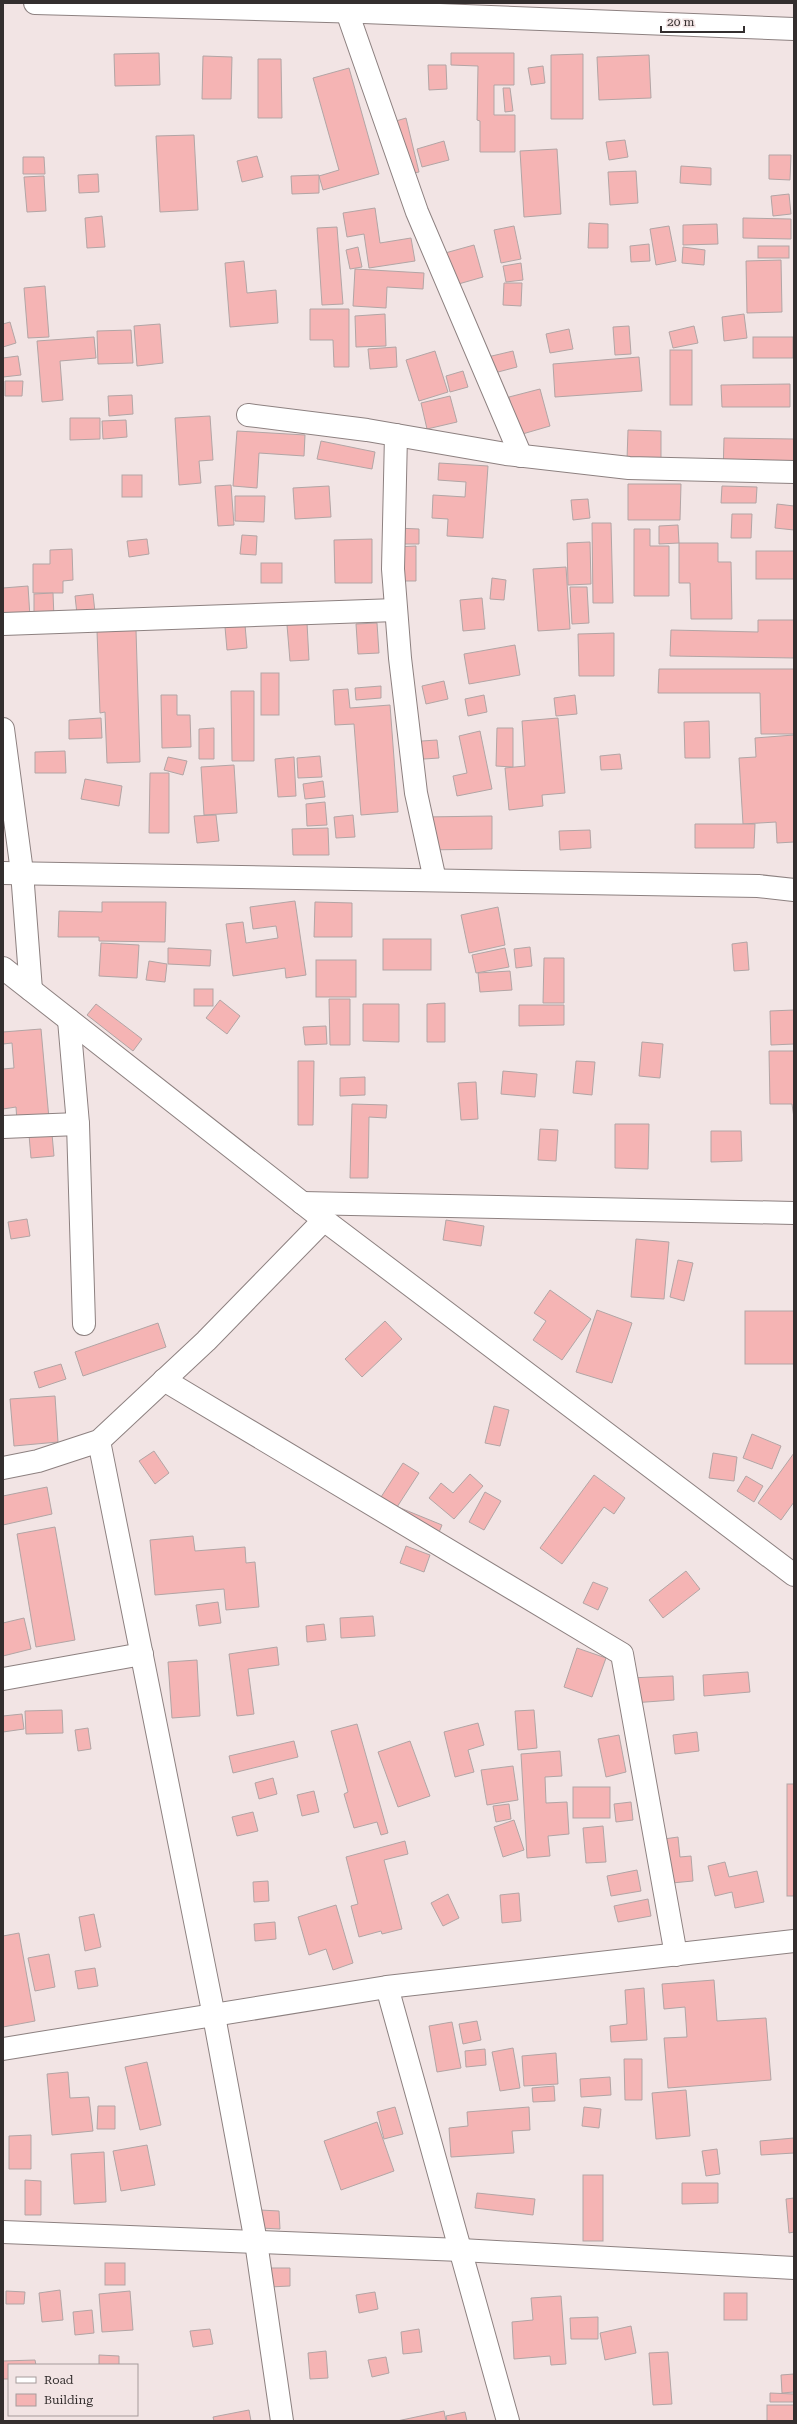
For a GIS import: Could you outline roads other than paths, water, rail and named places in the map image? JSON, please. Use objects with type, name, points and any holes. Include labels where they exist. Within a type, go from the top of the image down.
[{"type":"street","points":[[35,3],[345,7],[794,29]]},
{"type":"street","points":[[345,7],[417,212],[522,456]]},
{"type":"street","points":[[248,415],[522,456],[629,468],[794,472]]},
{"type":"street","points":[[396,436],[393,569],[396,610],[416,793],[435,880]]},
{"type":"street","points":[[3,624],[396,610]]},
{"type":"street","points":[[3,729],[13,873],[31,990]]},
{"type":"street","points":[[13,873],[758,886],[794,890]]},
{"type":"street","points":[[3,968],[324,1220],[794,1574]]},
{"type":"street","points":[[69,1020],[78,1124],[84,1324]]},
{"type":"street","points":[[3,1127],[78,1124]]},
{"type":"street","points":[[302,1203],[794,1213]]},
{"type":"street","points":[[3,1468],[38,1461],[99,1441],[206,1341],[324,1220]]},
{"type":"street","points":[[164,1380],[622,1654],[676,1955]]},
{"type":"street","points":[[99,1441],[214,2016],[256,2242],[282,2421]]},
{"type":"street","points":[[3,1678],[142,1654]]},
{"type":"street","points":[[3,2049],[387,1988],[794,1942]]},
{"type":"street","points":[[387,1988],[508,2421]]},
{"type":"street","points":[[3,2232],[461,2250],[794,2268]]}]
